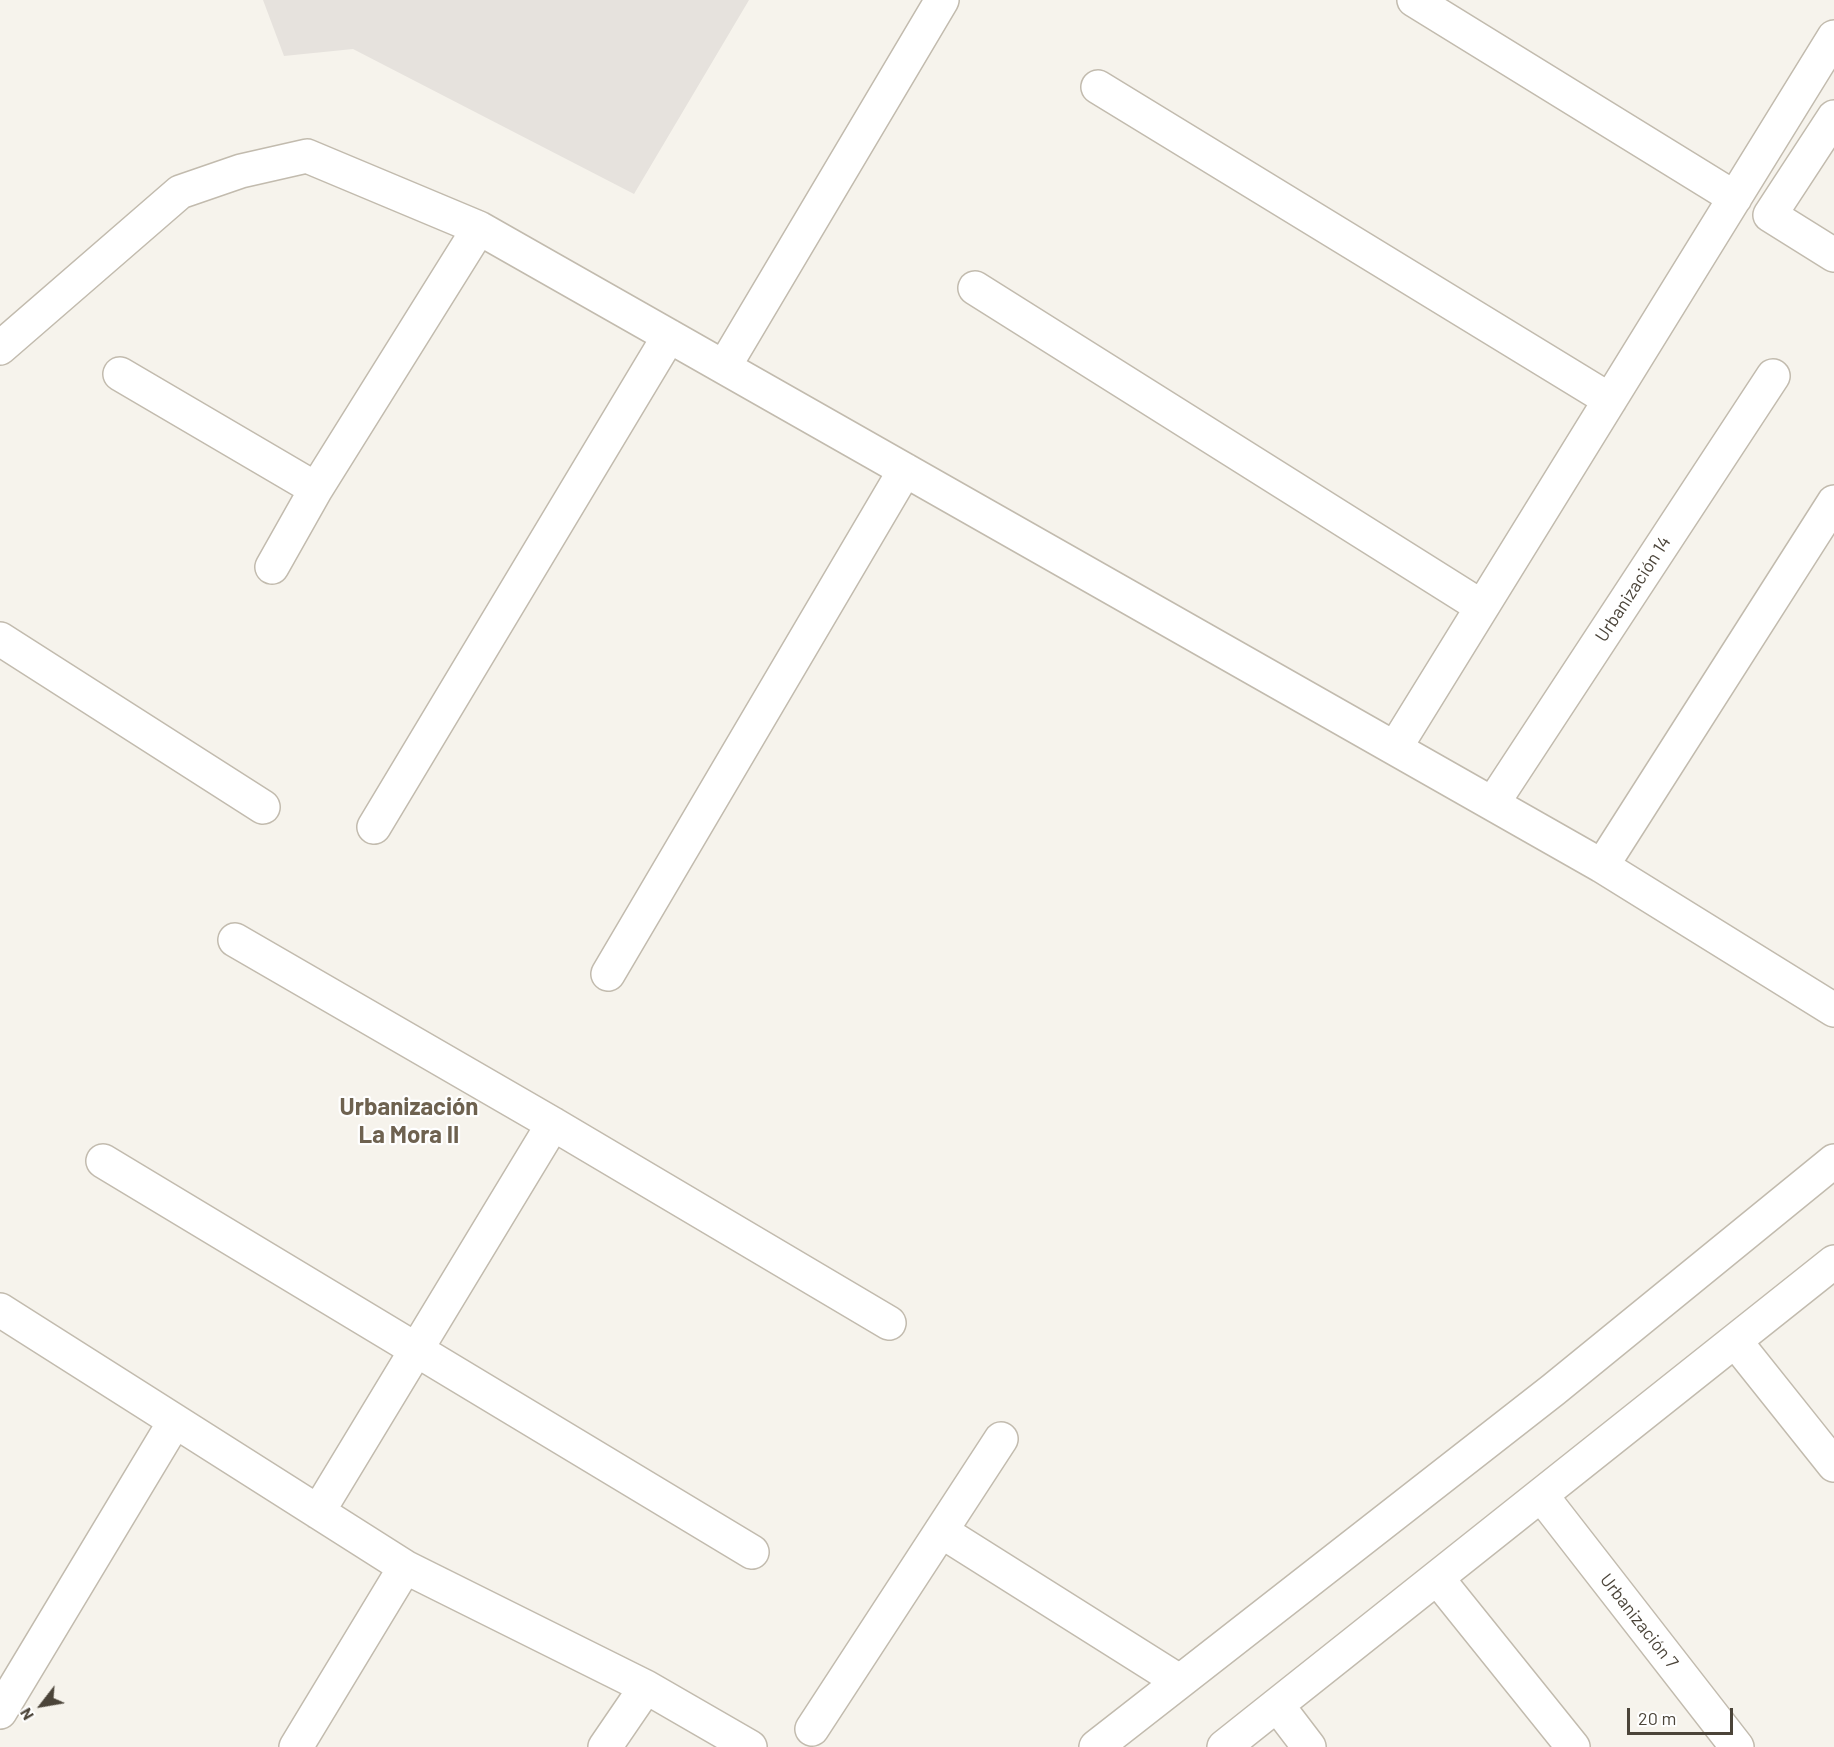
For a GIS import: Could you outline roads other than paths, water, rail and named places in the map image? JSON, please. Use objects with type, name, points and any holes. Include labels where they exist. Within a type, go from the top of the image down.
[{"type":"street","points":[[724,366],[942,0]]},
{"type":"street","points":[[1414,0],[1735,198]]},
{"type":"street","points":[[1395,748],[1834,37]]},
{"type":"street","points":[[1098,87],[1610,400]]},
{"type":"street","points":[[1834,117],[1770,215],[1834,255]]},
{"type":"street","points":[[0,348],[180,192],[241,171],[307,156],[479,228],[1493,803],[1602,866],[1834,1010]]},
{"type":"street","points":[[272,567],[316,489],[479,228]]},
{"type":"street","points":[[975,288],[1482,607]]},
{"type":"street","points":[[374,827],[669,336]]},
{"type":"street","points":[[120,374],[316,489]]},
{"type":"street","name":"Urbanización 14","points":[[1493,803],[1773,376]]},
{"type":"street","points":[[608,974],[905,470]]},
{"type":"street","points":[[1602,866],[1834,502]]},
{"type":"street","points":[[0,639],[263,807]]},
{"type":"street","points":[[235,940],[553,1124],[889,1323]]},
{"type":"street","points":[[318,1512],[553,1124]]},
{"type":"street","points":[[103,1161],[752,1552]]},
{"type":"street","points":[[1096,1747],[1553,1389],[1834,1161]]},
{"type":"street","points":[[1224,1747],[1834,1262]]},
{"type":"street","points":[[0,1310],[405,1567],[646,1687],[750,1747]]},
{"type":"street","points":[[1734,1341],[1834,1465]]},
{"type":"street","points":[[0,1713],[175,1421]]},
{"type":"street","points":[[812,1729],[1001,1439]]},
{"type":"street","name":"Urbanización 7","points":[[1541,1495],[1737,1747]]},
{"type":"street","points":[[941,1531],[1179,1681]]},
{"type":"street","points":[[296,1747],[405,1567]]},
{"type":"street","points":[[1437,1578],[1573,1747]]},
{"type":"street","points":[[605,1747],[646,1687]]},
{"type":"street","points":[[1277,1705],[1309,1747]]},
{"type":"district","name":"Urbanización La Mora II","points":[[409,1121]]}]
